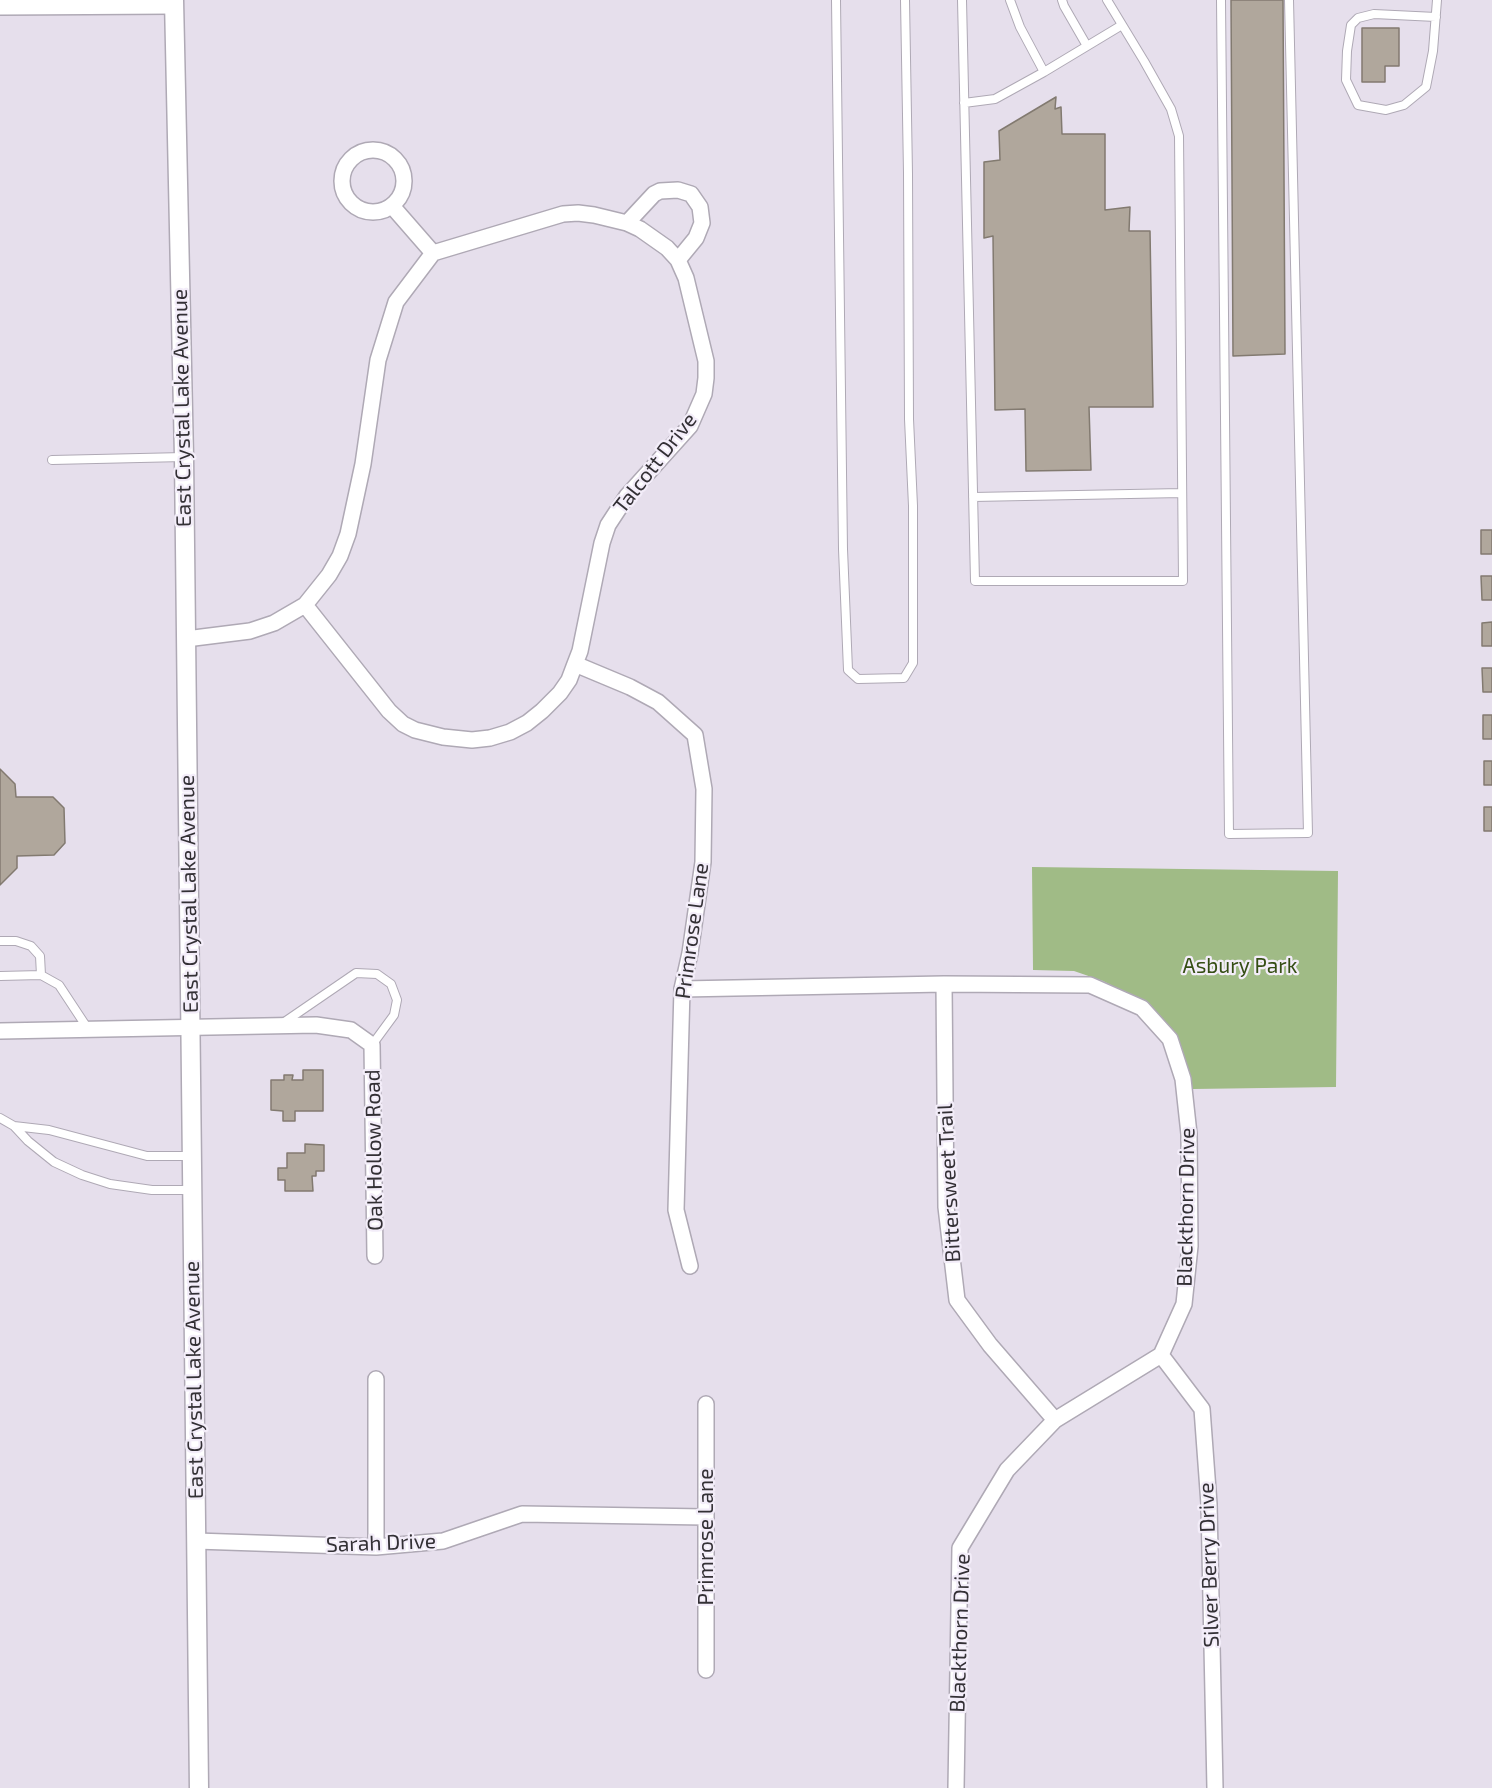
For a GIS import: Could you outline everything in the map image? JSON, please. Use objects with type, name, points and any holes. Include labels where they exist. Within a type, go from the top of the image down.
[{"type":"street","points":[[0,7],[174,3]]},
{"type":"street","name":"East Crystal Lake Avenue","points":[[174,3],[184,458],[199,1788]]},
{"type":"street","points":[[371,149],[390,154],[398,161],[405,180],[399,199],[392,206],[383,211],[372,212],[353,205],[342,186],[342,176],[352,157],[371,149]]},
{"type":"street","points":[[627,223],[660,190],[678,190],[691,195],[700,207],[701,230],[678,260]]},
{"type":"street","points":[[186,639],[250,631],[274,623],[305,605],[329,575],[340,556],[348,534],[363,464],[378,360],[396,303],[433,253],[392,206]]},
{"type":"street","name":"Talcott Drive","points":[[305,605],[389,711],[403,723],[426,734],[443,737],[480,740],[510,732],[527,723],[560,693],[569,680],[580,651],[602,543],[608,525],[627,496],[690,426],[704,394],[706,361],[686,278],[678,260],[668,248],[627,223],[594,215],[562,214],[433,253]]},
{"type":"street","name":"Primrose Lane","points":[[575,664],[630,687],[658,702],[695,735],[704,789],[703,862],[690,953],[682,989],[676,1210],[690,1266]]},
{"type":"street","name":"Blackthorn Drive","points":[[682,989],[944,984],[1090,985],[1142,1008],[1170,1039],[1183,1079],[1188,1123],[1190,1246],[1184,1304],[1161,1355],[1055,1420],[1007,1470],[960,1548],[956,1788]]},
{"type":"street","name":"Bittersweet Trail","points":[[944,984],[946,1208],[957,1300],[990,1345],[1055,1420]]},
{"type":"street","name":"Oak Hollow Road","points":[[0,1031],[316,1025],[351,1030],[372,1045],[375,1256]]},
{"type":"street","name":"Silver Berry Drive","points":[[1161,1355],[1202,1409],[1209,1504],[1215,1788]]},
{"type":"street","points":[[376,1379],[376,1547]]},
{"type":"street","name":"Primrose Lane","points":[[706,1404],[706,1670]]},
{"type":"street","name":"Sarah Drive","points":[[196,1541],[376,1547],[443,1541],[522,1514],[705,1517]]},
{"type":"lane","points":[[836,0],[843,549],[848,670],[858,679],[904,678],[913,663],[913,506],[909,419],[905,0]]},
{"type":"lane","points":[[962,0],[975,581],[1183,581],[1179,136],[1171,109],[1107,0]]},
{"type":"lane","points":[[1010,0],[1020,27],[1044,72]]},
{"type":"lane","points":[[1062,0],[1087,46]]},
{"type":"lane","points":[[1221,0],[1229,834],[1308,832],[1289,0]]},
{"type":"lane","points":[[1436,17],[1374,14],[1358,18],[1351,25],[1346,80],[1358,105],[1386,110],[1404,105],[1426,87],[1432,51],[1436,17],[1437,0]]},
{"type":"lane","points":[[964,102],[995,99],[1122,25]]},
{"type":"lane","points":[[52,460],[184,458]]},
{"type":"lane","points":[[973,497],[1182,493]]},
{"type":"lane","points":[[0,941],[16,941],[31,946],[40,956],[41,975]]},
{"type":"lane","name":"Oak Hollow Road","points":[[279,1026],[356,973],[377,974],[391,984],[397,1000],[394,1015],[372,1045]]},
{"type":"lane","points":[[0,976],[41,975],[59,985],[89,1030]]},
{"type":"lane","points":[[0,1118],[14,1126],[54,1162],[82,1174],[110,1184],[152,1190],[192,1190]]},
{"type":"lane","points":[[14,1126],[49,1130],[147,1156],[192,1156]]},
{"type":"green space","name":"Asbury Park","points":[[1032,867],[1338,871],[1336,1087],[1193,1089],[1173,1035],[1146,1003],[1103,981],[1074,971],[1033,970]]},
{"type":"building","points":[[1231,0],[1283,0],[1285,354],[1233,356]]},
{"type":"building","points":[[1362,28],[1399,28],[1399,66],[1385,66],[1385,82],[1362,82]]},
{"type":"building","points":[[1056,97],[1055,109],[1061,107],[1062,134],[1105,134],[1105,210],[1130,207],[1129,231],[1150,231],[1153,407],[1089,407],[1091,470],[1026,471],[1025,409],[995,410],[993,236],[984,238],[984,162],[1000,160],[999,131]]},
{"type":"building","points":[[1481,530],[1492,530],[1492,554],[1481,554]]},
{"type":"building","points":[[1481,576],[1492,576],[1492,600],[1482,600]]},
{"type":"building","points":[[1492,622],[1492,646],[1482,646],[1482,623]]},
{"type":"building","points":[[1482,668],[1492,668],[1492,692],[1483,692]]},
{"type":"building","points":[[1483,715],[1492,715],[1492,739],[1483,739]]},
{"type":"building","points":[[1484,761],[1492,761],[1492,785],[1484,785]]},
{"type":"building","points":[[0,769],[15,784],[16,797],[53,797],[64,808],[65,843],[54,855],[17,856],[17,868],[0,885]]},
{"type":"building","points":[[1484,807],[1492,807],[1492,831],[1484,831]]},
{"type":"building","points":[[303,1070],[323,1070],[323,1111],[295,1111],[295,1121],[283,1121],[283,1111],[271,1110],[271,1080],[284,1080],[284,1075],[293,1075],[292,1080],[303,1080]]},
{"type":"building","points":[[305,1144],[324,1145],[324,1171],[316,1171],[316,1176],[312,1176],[313,1191],[285,1191],[285,1180],[278,1180],[278,1168],[287,1168],[287,1153],[305,1153]]}]
